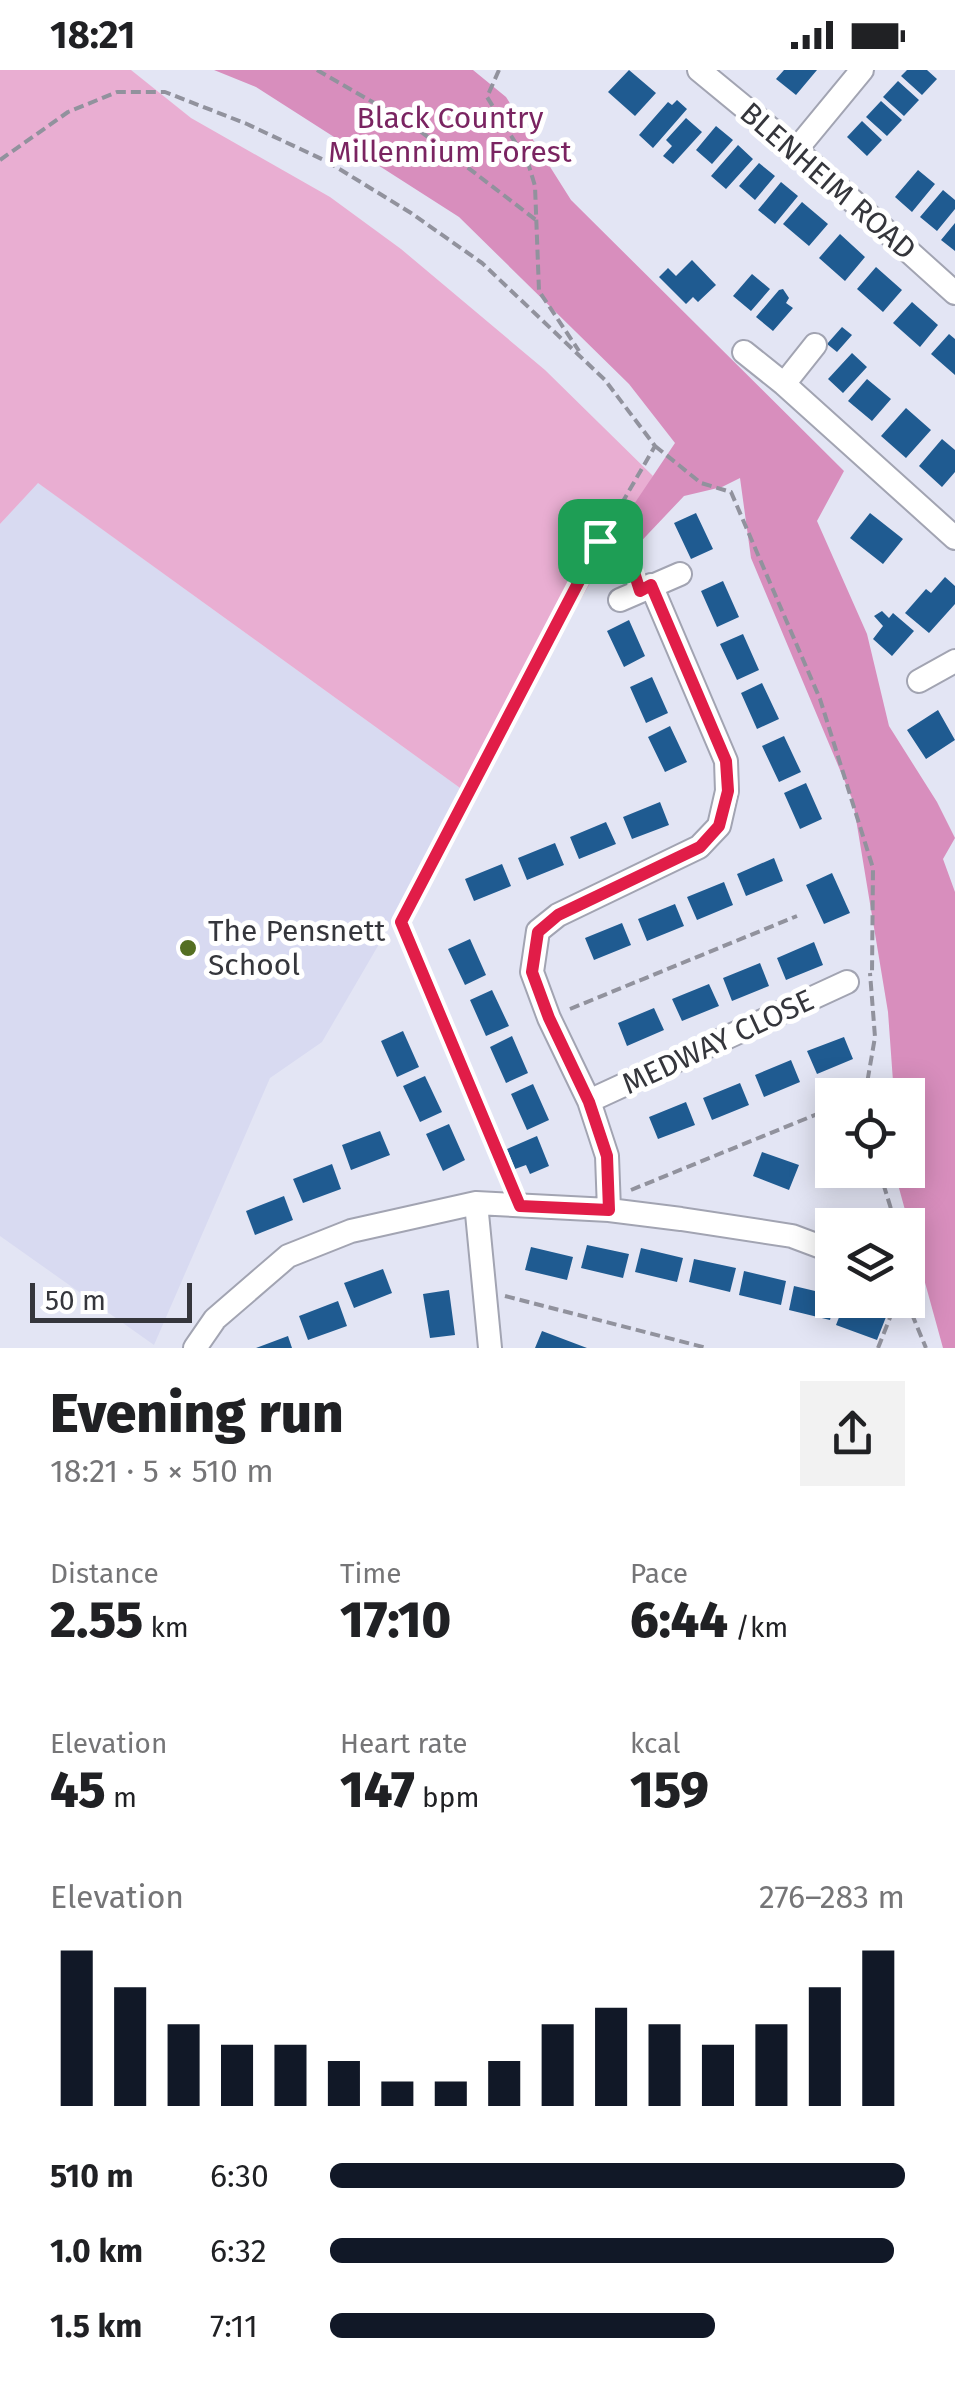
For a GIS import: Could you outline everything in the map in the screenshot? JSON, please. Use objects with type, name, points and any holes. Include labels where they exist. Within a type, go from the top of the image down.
[{"type":"street","name":"BLENHEIM ROAD","points":[[699,70],[796,150],[955,293]]},
{"type":"street","points":[[796,150],[862,70]]},
{"type":"street","points":[[784,384],[815,345]]},
{"type":"street","points":[[744,352],[955,538]]},
{"type":"street","points":[[609,1205],[607,1156],[589,1102],[532,972],[538,932],[558,915],[700,847],[719,826],[728,791],[726,761],[637,592],[680,574]]},
{"type":"street","points":[[919,681],[955,662]]},
{"type":"street","name":"MEDWAY CLOSE","points":[[589,1102],[847,982]]},
{"type":"street","points":[[476,1203],[490,1348]]},
{"type":"street","points":[[195,1348],[216,1319],[288,1256],[351,1231],[476,1203],[609,1205],[792,1236],[815,1245]]},
{"type":"path","points":[[318,70],[412,124],[536,220]]},
{"type":"path","points":[[500,70],[487,97],[528,163],[535,186],[539,291],[585,359]]},
{"type":"path","points":[[0,160],[68,112],[117,92],[164,92],[248,124],[328,162],[482,263],[605,380],[655,446],[702,483],[731,492],[820,699],[873,868],[875,1036],[868,1078]]},
{"type":"path","points":[[520,1206],[401,922],[600,541],[655,446]]},
{"type":"path","points":[[600,541],[633,569],[637,592]]},
{"type":"path","points":[[549,1018],[797,916]]},
{"type":"path","points":[[847,982],[872,972]]},
{"type":"path","points":[[609,1205],[815,1115]]},
{"type":"path","points":[[486,1291],[707,1348]]},
{"type":"path","points":[[878,1348],[890,1318]]},
{"type":"path","points":[[914,1318],[926,1348]]},
{"type":"shaded area","points":[[0,70],[131,70],[191,118],[330,197],[401,249],[545,370],[653,476],[467,793],[38,483],[0,524]]},
{"type":"shaded area","name":"The Pensnett School","points":[[37,482],[467,793],[322,1042],[270,1078],[154,1345],[0,1236],[0,524]]},
{"type":"green space","name":"Black Country Millennium Forest","points":[[214,70],[473,70],[506,97],[571,200],[844,471],[817,521],[867,634],[889,726],[955,838],[943,859],[955,892],[955,1348],[943,1348],[925,1283],[925,1208],[904,1208],[899,1188],[925,1188],[925,1078],[893,1078],[888,1012],[853,801],[751,558],[740,478],[722,487],[684,496],[630,553],[612,537],[675,443],[629,384],[459,217],[256,87]]},
{"type":"building","points":[[629,70],[656,93],[635,116],[608,92]]},
{"type":"building","points":[[784,70],[817,70],[796,95],[776,79]]},
{"type":"building","points":[[907,70],[927,70],[937,79],[922,95],[901,76]]},
{"type":"building","points":[[898,81],[919,100],[904,116],[883,97]]},
{"type":"building","points":[[677,100],[687,109],[653,148],[639,135],[668,102],[672,105]]},
{"type":"building","points":[[881,101],[902,120],[887,136],[866,117]]},
{"type":"building","points":[[686,118],[702,132],[673,164],[663,156],[672,146],[666,140]]},
{"type":"building","points":[[862,121],[882,140],[867,156],[847,137]]},
{"type":"building","points":[[716,126],[733,140],[712,164],[696,150]]},
{"type":"building","points":[[738,145],[753,159],[726,189],[711,176]]},
{"type":"building","points":[[759,163],[775,176],[755,200],[739,186]]},
{"type":"building","points":[[918,170],[935,184],[912,212],[895,197]]},
{"type":"building","points":[[781,182],[798,196],[775,224],[758,210]]},
{"type":"building","points":[[943,190],[955,200],[955,209],[937,231],[920,217]]},
{"type":"building","points":[[802,202],[828,224],[809,246],[783,224]]},
{"type":"building","points":[[955,223],[955,251],[941,240]]},
{"type":"building","points":[[840,234],[865,257],[845,281],[819,258]]},
{"type":"building","points":[[692,260],[716,285],[698,302],[693,297],[686,304],[659,277],[668,268],[676,276]]},
{"type":"building","points":[[876,267],[902,290],[883,312],[857,289]]},
{"type":"building","points":[[752,274],[770,289],[751,311],[733,296]]},
{"type":"building","points":[[783,289],[789,298],[786,303],[793,308],[773,331],[756,317]]},
{"type":"building","points":[[912,302],[938,325],[920,347],[893,323]]},
{"type":"building","points":[[842,327],[852,335],[837,352],[827,344]]},
{"type":"building","points":[[949,334],[955,339],[955,375],[931,354]]},
{"type":"building","points":[[852,353],[867,367],[843,393],[828,379]]},
{"type":"building","points":[[867,379],[891,399],[872,421],[848,401]]},
{"type":"building","points":[[906,408],[931,430],[906,458],[881,436]]},
{"type":"building","points":[[942,439],[955,450],[955,472],[942,487],[919,466]]},
{"type":"building","points":[[696,513],[713,549],[691,559],[674,523]]},
{"type":"building","points":[[870,513],[903,539],[883,564],[850,538]]},
{"type":"building","points":[[945,577],[955,586],[955,604],[929,633],[905,613],[926,589],[931,593]]},
{"type":"building","points":[[723,581],[739,617],[717,627],[701,591]]},
{"type":"building","points":[[882,611],[889,618],[893,613],[914,631],[892,656],[873,639],[883,626],[874,616]]},
{"type":"building","points":[[629,620],[645,656],[624,667],[607,631]]},
{"type":"building","points":[[743,634],[759,670],[737,680],[720,644]]},
{"type":"building","points":[[652,677],[668,713],[646,723],[630,687]]},
{"type":"building","points":[[762,683],[779,719],[757,729],[741,693]]},
{"type":"building","points":[[938,710],[955,740],[926,759],[907,730]]},
{"type":"building","points":[[670,726],[687,762],[665,772],[648,737]]},
{"type":"building","points":[[784,736],[801,772],[779,782],[762,746]]},
{"type":"building","points":[[806,783],[822,819],[800,829],[784,793]]},
{"type":"building","points":[[660,802],[669,825],[632,839],[623,817]]},
{"type":"building","points":[[606,822],[616,844],[579,859],[570,837]]},
{"type":"building","points":[[555,843],[564,865],[527,880],[518,858]]},
{"type":"building","points":[[774,858],[783,881],[746,896],[737,874]]},
{"type":"building","points":[[502,864],[511,886],[474,901],[465,879]]},
{"type":"building","points":[[832,873],[850,913],[824,924],[806,885]]},
{"type":"building","points":[[724,882],[733,905],[697,920],[687,897]]},
{"type":"building","points":[[675,904],[684,926],[647,941],[638,919]]},
{"type":"building","points":[[622,923],[631,945],[594,960],[585,938]]},
{"type":"building","points":[[470,939],[486,975],[465,985],[448,949]]},
{"type":"building","points":[[814,942],[823,965],[786,980],[777,958]]},
{"type":"building","points":[[760,963],[769,986],[732,1001],[723,978]]},
{"type":"building","points":[[709,984],[719,1006],[682,1021],[672,999]]},
{"type":"building","points":[[492,990],[509,1026],[486,1036],[470,1000]]},
{"type":"building","points":[[654,1008],[664,1030],[627,1046],[618,1023]]},
{"type":"building","points":[[403,1031],[419,1067],[397,1077],[381,1041]]},
{"type":"building","points":[[512,1036],[528,1073],[506,1083],[490,1047]]},
{"type":"building","points":[[844,1037],[853,1059],[817,1074],[807,1051]]},
{"type":"building","points":[[791,1060],[800,1082],[764,1097],[755,1075]]},
{"type":"building","points":[[425,1076],[442,1112],[420,1122],[403,1086]]},
{"type":"building","points":[[740,1083],[749,1105],[712,1120],[703,1098]]},
{"type":"building","points":[[533,1084],[549,1120],[527,1130],[511,1094]]},
{"type":"building","points":[[686,1102],[695,1125],[658,1139],[649,1117]]},
{"type":"building","points":[[449,1124],[465,1160],[443,1171],[426,1134]]},
{"type":"building","points":[[380,1131],[390,1155],[351,1170],[342,1145]]},
{"type":"building","points":[[537,1136],[549,1166],[530,1174],[526,1165],[515,1169],[507,1149]]},
{"type":"building","points":[[762,1152],[799,1165],[789,1190],[753,1176]]},
{"type":"building","points":[[332,1164],[341,1189],[303,1203],[293,1179]]},
{"type":"building","points":[[284,1196],[293,1220],[255,1235],[246,1211]]},
{"type":"building","points":[[587,1245],[629,1254],[623,1278],[581,1268]]},
{"type":"building","points":[[531,1247],[573,1257],[567,1280],[525,1270]]},
{"type":"building","points":[[641,1248],[683,1258],[677,1282],[635,1272]]},
{"type":"building","points":[[694,1259],[736,1268],[730,1292],[689,1282]]},
{"type":"building","points":[[383,1269],[392,1293],[354,1308],[344,1283]]},
{"type":"building","points":[[744,1271],[786,1281],[781,1305],[739,1295]]},
{"type":"building","points":[[794,1286],[815,1291],[815,1316],[789,1310]]},
{"type":"building","points":[[449,1290],[455,1335],[430,1338],[423,1294]]},
{"type":"building","points":[[338,1301],[347,1326],[308,1340],[299,1316]]},
{"type":"building","points":[[839,1318],[886,1318],[877,1340],[836,1325]]},
{"type":"building","points":[[542,1331],[587,1348],[535,1348]]},
{"type":"building","points":[[288,1336],[292,1348],[256,1348]]},
{"type":"place","name":"The Pensnett School","points":[[188,948]]},
{"type":"route","points":[[600,541],[633,569],[640,591],[651,585],[726,761],[728,791],[719,826],[700,847],[558,915],[538,932],[532,972],[589,1102],[607,1156],[609,1210],[520,1206],[401,922],[600,541]]}]
